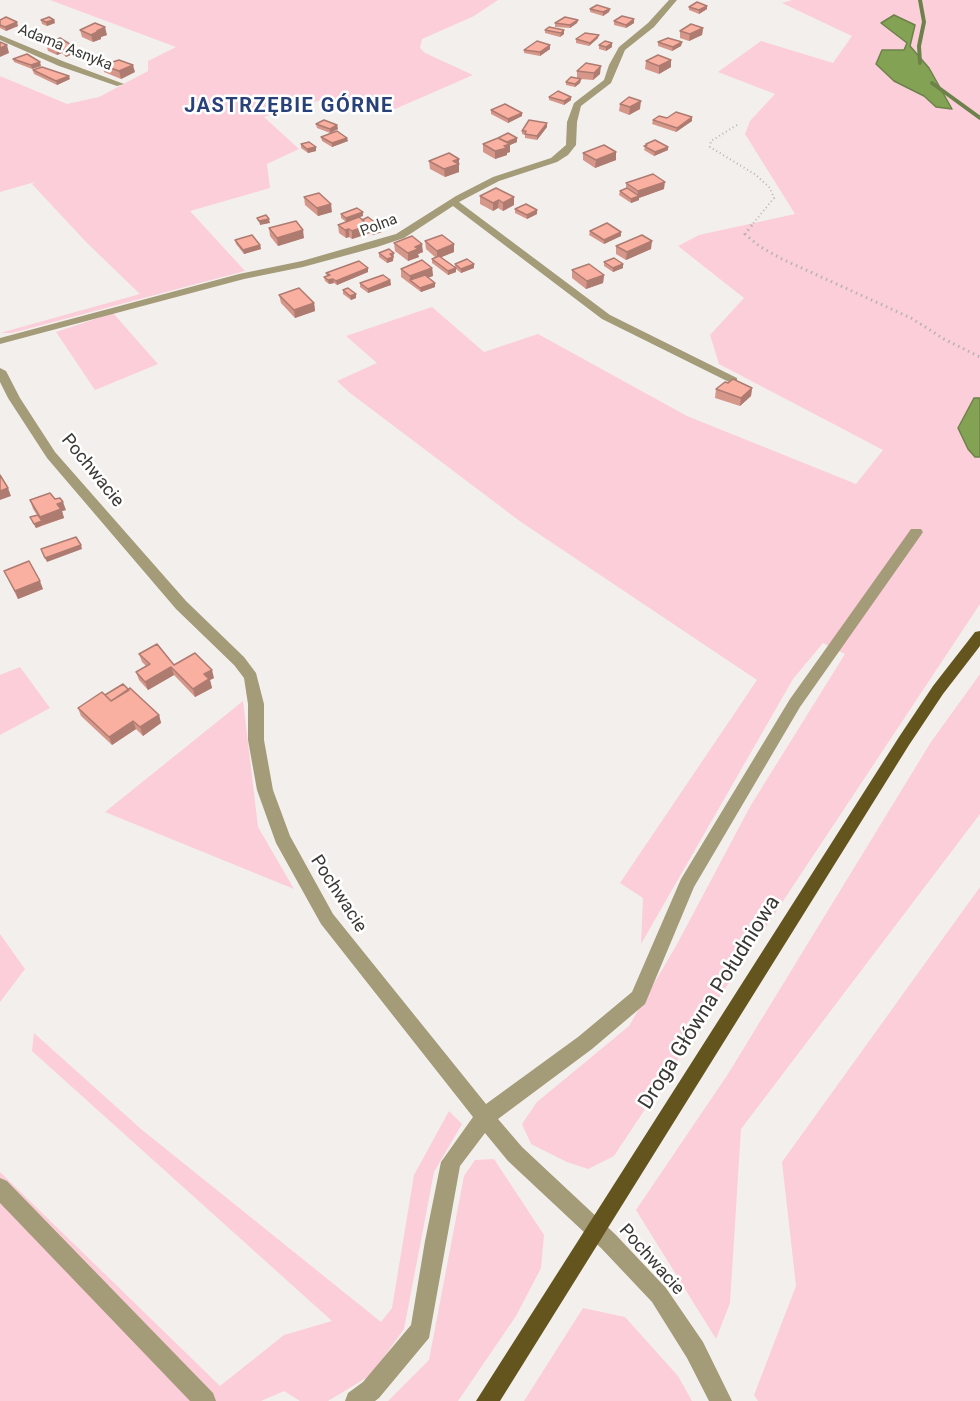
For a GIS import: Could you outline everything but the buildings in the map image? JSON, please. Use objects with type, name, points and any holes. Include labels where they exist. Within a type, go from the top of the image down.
[{"type":"main road","name":"Droga Główna Południowa","points":[[487,1401],[904,741],[938,690],[980,636]]},
{"type":"street","name":"Polna","points":[[0,341],[243,276],[303,264],[373,245],[400,236],[453,202],[496,179],[541,165],[565,153],[571,145],[577,105],[608,81],[613,65],[622,49],[651,25],[673,0]]},
{"type":"street","name":"Adama Asnyka","points":[[0,37],[62,64],[120,84]]},
{"type":"street","points":[[453,202],[606,317],[733,380]]},
{"type":"street","name":"Pochwacie","points":[[0,371],[14,398],[51,454],[181,605],[239,661],[251,677],[256,704],[255,740],[265,790],[282,838],[327,919],[485,1117],[531,1170],[643,1275],[674,1315],[721,1401]]},
{"type":"street","points":[[356,1401],[371,1390],[421,1330],[435,1241],[451,1162],[485,1117],[585,1043],[639,998],[687,884],[747,783],[795,703],[916,532]]},
{"type":"street","points":[[0,1188],[205,1401]]},
{"type":"path","points":[[737,125],[711,141],[710,147],[756,175],[770,188],[774,198],[745,234],[759,246],[782,259],[910,318],[980,357]]},
{"type":"shaded area","points":[[50,0],[498,0],[474,16],[422,39],[420,48],[425,53],[473,75],[395,109],[338,104],[324,100],[303,104],[264,117],[299,149],[267,164],[270,188],[190,211],[245,271],[12,333],[0,333],[140,294],[87,243],[32,184],[35,182],[0,192],[0,76],[67,104],[99,97],[148,71],[148,61],[176,47]]},
{"type":"shaded area","points":[[792,0],[980,0],[980,398],[974,398],[975,457],[980,457],[980,604],[614,1156],[588,1169],[567,1162],[531,1144],[522,1124],[537,1102],[629,1026],[676,946],[751,805],[845,654],[823,643],[793,679],[641,944],[643,898],[620,883],[757,680],[521,522],[337,381],[377,363],[346,336],[432,307],[484,352],[538,334],[687,416],[856,484],[883,450],[719,364],[710,335],[744,298],[678,246],[699,235],[795,214],[745,134],[750,121],[775,94],[718,72],[761,41],[833,63],[852,36],[782,3]],"holes":[[[894,15],[910,46],[929,68],[951,108],[936,107],[924,96],[894,81],[882,50],[904,50],[907,42],[881,23]]]},
{"type":"shaded area","points":[[894,15],[915,25],[910,46],[929,68],[952,109],[936,107],[924,96],[894,81],[876,64],[882,50],[904,50],[907,43],[881,23]]},
{"type":"shaded area","points":[[113,313],[158,364],[95,390],[56,332]]},
{"type":"shaded area","points":[[974,398],[980,398],[980,457],[975,457],[968,449],[958,428]]},
{"type":"shaded area","points":[[20,667],[50,708],[0,735],[0,675]]},
{"type":"shaded area","points":[[980,674],[980,814],[741,1129],[730,1303],[716,1339],[636,1210],[728,1074],[931,742]]},
{"type":"shaded area","points":[[243,701],[258,827],[294,889],[105,812]]},
{"type":"shaded area","points":[[980,887],[980,1401],[758,1401],[754,1395],[796,1286],[782,1162]]},
{"type":"shaded area","points":[[0,934],[25,969],[0,1002]]},
{"type":"shaded area","points":[[34,1033],[141,1129],[381,1322],[392,1308],[414,1175],[449,1111],[462,1124],[434,1172],[404,1329],[371,1375],[328,1401],[300,1401],[284,1391],[261,1401],[0,1401],[0,1172],[220,1386],[284,1335],[332,1321],[32,1051]]},
{"type":"shaded area","points":[[494,1159],[544,1235],[541,1268],[516,1316],[458,1401],[388,1401],[429,1360],[464,1176],[475,1160]]},
{"type":"shaded area","points":[[583,1308],[625,1317],[678,1376],[692,1401],[524,1401]]},
{"type":"waterway","points":[[920,0],[924,22],[919,46],[920,63]]},
{"type":"waterway","points":[[932,83],[980,118]]},
{"type":"district","name":"JASTRZĘBIE GÓRNE","points":[[289,107]]}]
